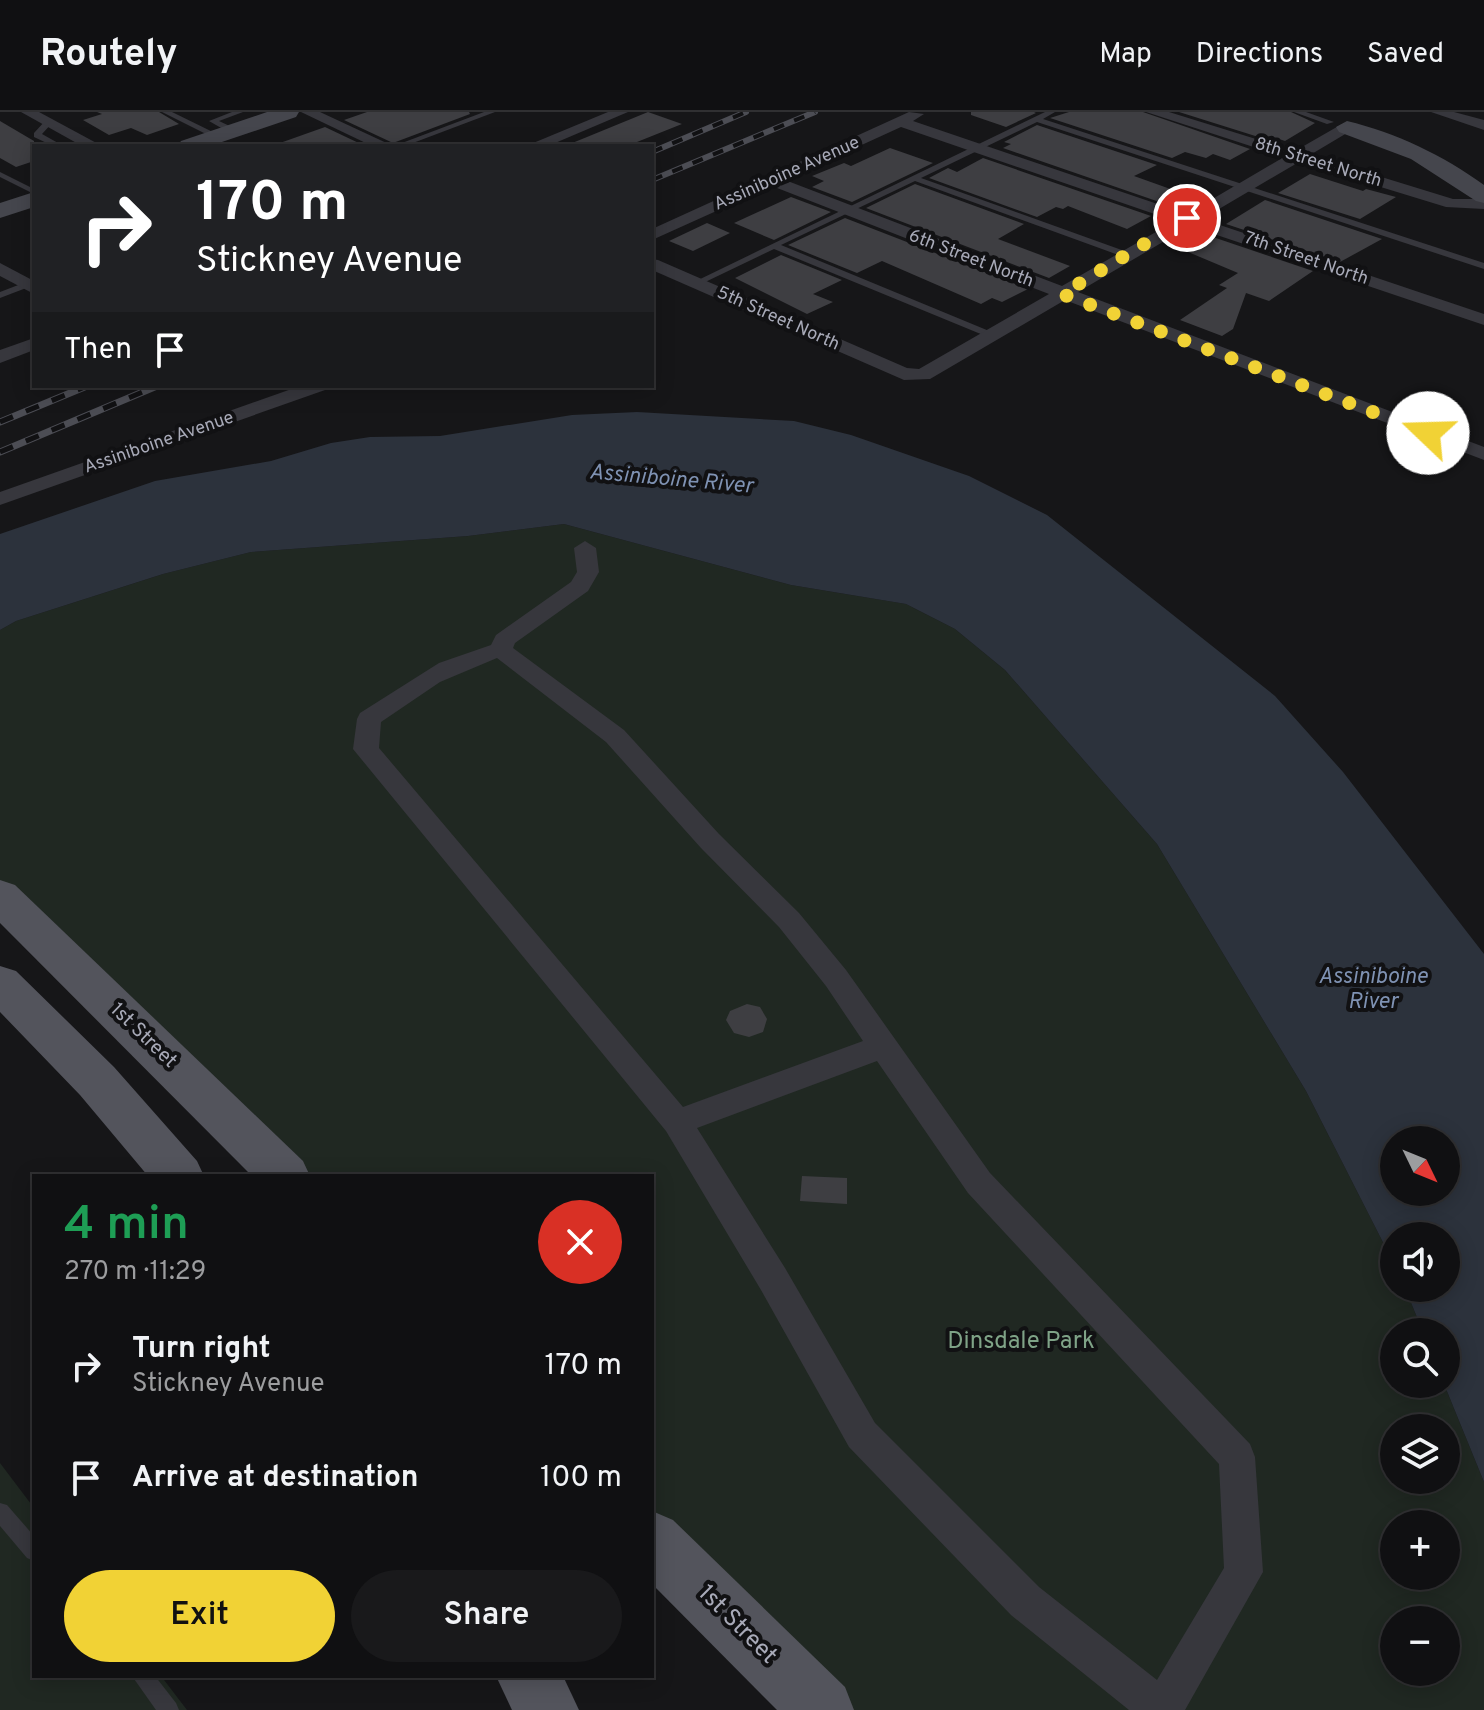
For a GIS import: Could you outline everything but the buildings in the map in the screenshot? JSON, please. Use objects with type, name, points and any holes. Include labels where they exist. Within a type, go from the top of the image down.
[{"type":"main road","name":"1st Street","points":[[0,896],[283,1174]]},
{"type":"main road","points":[[0,983],[97,1081],[177,1174]]},
{"type":"main road","name":"1st Street","points":[[654,1543],[822,1710]]},
{"type":"main road","points":[[529,1678],[547,1710]]},
{"type":"street","points":[[28,112],[89,144]]},
{"type":"street","points":[[193,144],[230,126],[288,112]]},
{"type":"street","points":[[308,112],[380,144]]},
{"type":"street","name":"Assiniboine Avenue","points":[[654,234],[922,112]]},
{"type":"street","name":"8th Street North","points":[[1153,112],[1452,204],[1484,204]]},
{"type":"street","points":[[991,335],[1297,156],[1338,124],[1373,112]]},
{"type":"street","points":[[1438,112],[1484,125]]},
{"type":"street","points":[[539,144],[607,114]]},
{"type":"street","name":"7th Street North","points":[[901,122],[1484,320]]},
{"type":"street","points":[[1338,124],[1419,153],[1453,172],[1484,196]]},
{"type":"street","name":"6th Street North","points":[[772,181],[1484,454]]},
{"type":"street","points":[[0,211],[32,200]]},
{"type":"street","name":"5th Street North","points":[[654,265],[904,374],[923,375],[991,335]]},
{"type":"street","points":[[0,268],[32,285]]},
{"type":"street","points":[[0,357],[32,345]]},
{"type":"street","name":"Assiniboine Avenue","points":[[0,499],[312,388]]},
{"type":"street","points":[[501,650],[504,640],[580,586],[588,572],[585,548]]},
{"type":"street","points":[[501,650],[615,736],[710,841],[789,920],[836,978],[883,1046],[979,1183],[1237,1457],[1244,1572],[1162,1710],[1025,1601],[862,1435],[773,1279],[677,1122],[366,749],[369,719],[412,687],[476,654],[501,650]]},
{"type":"street","points":[[677,1122],[883,1046]]},
{"type":"lane","points":[[166,112],[230,126]]},
{"type":"lane","points":[[403,144],[491,112]]},
{"type":"lane","points":[[696,283],[1051,112]]},
{"type":"lane","points":[[1298,112],[1338,124]]},
{"type":"lane","points":[[1036,119],[1484,266]]},
{"type":"lane","points":[[0,174],[32,191]]},
{"type":"lane","points":[[915,178],[1127,255]]},
{"type":"lane","points":[[775,246],[991,335]]},
{"type":"lane","points":[[0,295],[32,285]]},
{"type":"lane","points":[[0,1512],[32,1549]]},
{"type":"lane","points":[[144,1678],[169,1710]]},
{"type":"green space","name":"Dinsdale Park","points":[[564,524],[791,585],[906,604],[955,629],[1005,670],[1157,844],[1306,1091],[1380,1236],[1380,1302],[1411,1302],[1417,1318],[1380,1318],[1380,1398],[1450,1398],[1456,1414],[1380,1414],[1380,1494],[1460,1494],[1460,1423],[1484,1482],[1484,1710],[847,1710],[654,1522],[654,1174],[295,1174],[0,887],[0,630],[16,621],[163,574],[251,552],[468,536]]},
{"type":"green space","points":[[0,1463],[32,1505],[32,1678],[163,1678],[187,1710],[0,1710]]},
{"type":"water","name":"Assiniboine River","points":[[637,412],[794,421],[851,435],[969,476],[1047,515],[1275,696],[1343,772],[1484,954],[1484,1482],[1460,1423],[1460,1414],[1456,1414],[1450,1398],[1460,1398],[1460,1318],[1417,1318],[1411,1302],[1460,1302],[1460,1222],[1380,1222],[1380,1236],[1306,1091],[1157,844],[1005,670],[955,629],[906,604],[791,585],[564,524],[468,536],[251,552],[163,574],[16,621],[0,630],[0,534],[155,481],[271,461],[331,443],[370,437],[440,436],[572,415]]},
{"type":"railway","points":[[654,151],[746,112]]},
{"type":"railway","points":[[654,179],[815,112]]},
{"type":"railway","points":[[0,422],[82,388]]},
{"type":"railway","points":[[0,452],[152,388]]},
{"type":"route","points":[[1187,218],[1062,294],[1428,433]]}]
